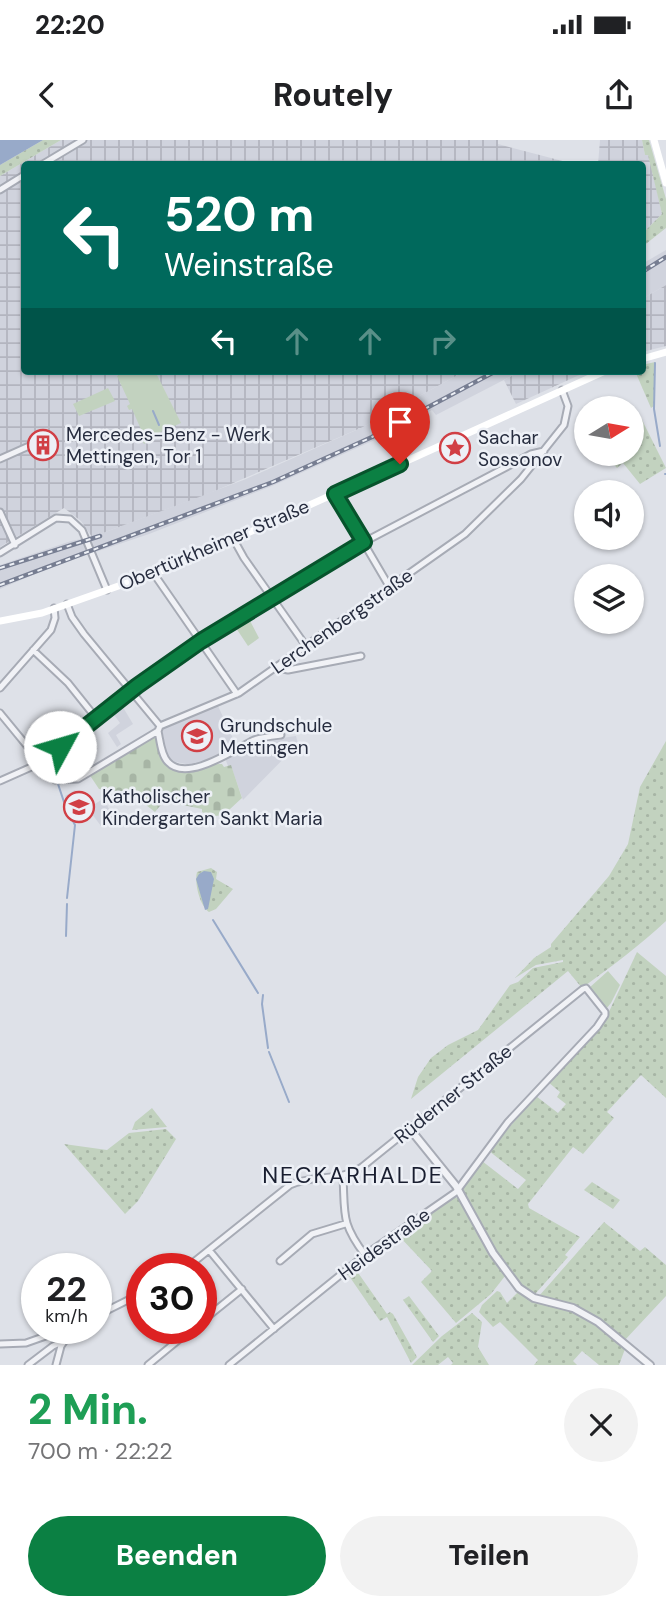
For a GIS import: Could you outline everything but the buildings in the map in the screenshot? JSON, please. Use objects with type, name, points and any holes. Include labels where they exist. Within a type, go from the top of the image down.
[{"type":"main road","points":[[657,143],[666,183]]},
{"type":"main road","points":[[646,358],[666,352]]},
{"type":"main road","name":"Obertürkheimer Straße","points":[[0,620],[41,609],[51,609],[154,574],[596,375]]},
{"type":"street","points":[[48,161],[83,140]]},
{"type":"street","points":[[0,190],[21,177]]},
{"type":"street","name":"Lerchenbergstraße","points":[[40,763],[53,779],[78,779],[159,728],[237,694],[437,555],[475,525],[506,495],[544,451],[566,421],[568,406],[562,390]]},
{"type":"street","points":[[0,459],[47,438]]},
{"type":"street","points":[[0,781],[40,763],[201,641],[364,542],[531,454],[544,451]]},
{"type":"street","points":[[335,494],[389,586]]},
{"type":"street","points":[[0,512],[15,545]]},
{"type":"street","points":[[0,553],[56,518],[73,520],[82,530],[107,590]]},
{"type":"street","points":[[234,540],[306,646]]},
{"type":"street","points":[[154,574],[237,694]]},
{"type":"street","points":[[67,604],[84,634],[159,728],[167,761],[172,765],[188,769],[214,761],[257,739],[281,735]]},
{"type":"street","points":[[0,688],[53,626],[51,609]]},
{"type":"street","points":[[33,650],[68,683],[96,718]]},
{"type":"street","points":[[279,665],[288,670],[361,656]]},
{"type":"street","points":[[1,715],[40,763]]},
{"type":"street","name":"Rüderner Straße","points":[[205,1253],[290,1185],[306,1180],[343,1177],[362,1167],[583,989],[587,990],[606,1013]]},
{"type":"street","name":"Heidestraße","points":[[229,1365],[365,1255],[458,1189],[508,1122],[594,1030],[606,1013]]},
{"type":"street","points":[[410,1129],[458,1189],[489,1247],[519,1288],[534,1298],[573,1308],[598,1322],[650,1365]]},
{"type":"street","points":[[343,1177],[345,1224],[365,1255]]},
{"type":"street","points":[[280,1261],[311,1235],[345,1224]]},
{"type":"street","points":[[209,1250],[274,1329]]},
{"type":"street","points":[[217,1309],[242,1289]]},
{"type":"street","points":[[0,1344],[21,1343]]},
{"type":"street","points":[[28,1365],[57,1344]]},
{"type":"street","points":[[56,1365],[61,1344]]},
{"type":"street","points":[[148,1365],[174,1344]]},
{"type":"shaded area","points":[[61,140],[498,140],[498,144],[563,161],[25,161]]},
{"type":"shaded area","points":[[600,140],[642,140],[645,155],[648,155],[652,168],[662,214],[646,230],[646,161],[598,161]]},
{"type":"shaded area","points":[[21,164],[21,375],[458,375],[363,427],[210,493],[92,537],[81,521],[64,508],[0,547],[0,176]]},
{"type":"shaded area","points":[[666,250],[666,285],[646,297],[646,262]]},
{"type":"shaded area","points":[[666,285],[666,346],[646,351],[646,297]]},
{"type":"shaded area","points":[[458,375],[513,375],[436,415],[432,410],[379,438],[272,486],[149,534],[51,567],[0,589],[0,565],[71,541],[92,537],[246,479],[363,427]]},
{"type":"shaded area","points":[[513,375],[579,375],[516,404],[504,380]]},
{"type":"shaded area","points":[[121,704],[133,724],[116,735],[121,744],[117,747],[108,733],[120,723],[112,712]]},
{"type":"shaded area","name":"Grundschule Mettingen","points":[[218,706],[236,745],[213,758],[191,765],[171,761],[166,751],[162,729]]},
{"type":"shaded area","points":[[296,736],[298,744],[243,800],[231,766],[228,766],[225,758],[260,741]]},
{"type":"shaded area","name":"Katholischer Kindergarten Sankt Maria","points":[[75,790],[83,804],[86,802],[89,808],[104,798],[112,816],[101,826],[92,814],[75,823],[65,796]]},
{"type":"green space","points":[[43,140],[61,140],[21,161],[21,164],[0,176],[0,165]]},
{"type":"green space","points":[[642,140],[649,140],[666,199],[666,228],[646,244],[646,230],[662,214],[648,155],[645,155]]},
{"type":"green space","points":[[655,362],[654,406],[651,408],[637,375],[646,375],[646,364]]},
{"type":"green space","points":[[157,375],[181,423],[147,438],[148,442],[144,444],[140,436],[143,434],[132,409],[129,410],[127,406],[130,404],[117,376]]},
{"type":"green space","points":[[108,388],[115,401],[79,416],[73,404]]},
{"type":"green space","points":[[644,424],[666,468],[644,482],[637,480],[625,466],[644,466]]},
{"type":"green space","points":[[248,617],[259,638],[248,646],[236,628],[248,621]]},
{"type":"green space","points":[[155,734],[164,760],[174,769],[189,771],[213,765],[231,765],[242,798],[224,814],[215,816],[202,812],[202,809],[164,801],[155,812],[132,794],[99,789],[89,774]]},
{"type":"green space","points":[[666,741],[666,921],[582,988],[568,971],[411,1099],[418,1077],[431,1058],[448,1045],[478,1030],[510,985],[518,982],[533,968],[563,962],[536,965],[515,978],[534,958],[551,947],[609,876],[628,844],[640,787]]},
{"type":"green space","points":[[211,868],[217,872],[216,879],[233,889],[216,909],[209,912],[200,900],[196,877],[197,872]]},
{"type":"green space","points":[[637,952],[666,976],[666,1098],[641,1075],[607,1112],[614,1118],[583,1154],[573,1147],[528,1204],[529,1208],[580,1237],[565,1255],[568,1257],[536,1293],[532,1294],[513,1275],[492,1246],[473,1213],[463,1188],[482,1161],[518,1189],[526,1180],[489,1151],[536,1096],[558,1113],[566,1104],[557,1097],[560,1092],[548,1082],[607,1016]]},
{"type":"green space","points":[[608,971],[620,985],[606,1009],[589,988]]},
{"type":"green space","points":[[152,1108],[167,1127],[132,1130],[135,1122]]},
{"type":"green space","points":[[166,1129],[176,1139],[138,1201],[125,1214],[64,1144],[107,1150],[129,1133]]},
{"type":"green space","points":[[592,1182],[620,1200],[613,1209],[584,1190]]},
{"type":"green space","points":[[454,1197],[460,1199],[464,1210],[467,1209],[505,1276],[491,1294],[456,1323],[421,1282],[432,1271],[398,1235]]},
{"type":"green space","points":[[604,1222],[640,1251],[645,1247],[666,1265],[666,1296],[624,1341],[605,1323],[580,1308],[539,1296]]},
{"type":"green space","points":[[354,1267],[387,1314],[393,1314],[417,1357],[411,1363],[387,1317],[380,1321],[347,1273]]},
{"type":"green space","points":[[497,1291],[507,1303],[519,1291],[537,1301],[586,1317],[625,1349],[619,1365],[599,1365],[582,1351],[573,1361],[577,1365],[534,1365],[538,1360],[500,1322],[493,1327],[479,1312],[482,1305]]},
{"type":"green space","points":[[409,1296],[439,1336],[433,1342],[403,1300]]},
{"type":"green space","points":[[472,1313],[482,1322],[478,1347],[489,1365],[451,1365],[453,1363],[448,1357],[438,1365],[412,1365],[442,1336]]},
{"type":"water","points":[[0,140],[43,140],[0,165]]},
{"type":"water","points":[[204,871],[211,872],[214,879],[208,909],[205,910],[196,879]]},
{"type":"waterway","points":[[655,363],[654,409],[660,446]]},
{"type":"waterway","points":[[153,411],[159,425]]},
{"type":"waterway","points":[[57,781],[75,825],[67,898]]},
{"type":"waterway","points":[[66,936],[67,904]]},
{"type":"waterway","points":[[213,920],[258,993]]},
{"type":"waterway","points":[[263,995],[268,1048]]},
{"type":"waterway","points":[[269,1052],[289,1102]]},
{"type":"railway","points":[[646,270],[666,257]]},
{"type":"railway","points":[[0,585],[273,482],[372,437],[488,375]]},
{"type":"railway","points":[[0,568],[100,536]]},
{"type":"place","name":"Mercedes-Benz - Werk Mettingen, Tor 1","points":[[43,445]]},
{"type":"place","name":"Sachar Sossonov","points":[[455,448]]},
{"type":"place","name":"Grundschule Mettingen","points":[[197,736]]},
{"type":"place","name":"Katholischer Kindergarten Sankt Maria","points":[[79,807]]},
{"type":"district","name":"NECKARHALDE","points":[[353,1175]]},
{"type":"route","points":[[60,747],[137,686],[201,641],[364,542],[335,494],[400,464]]}]
